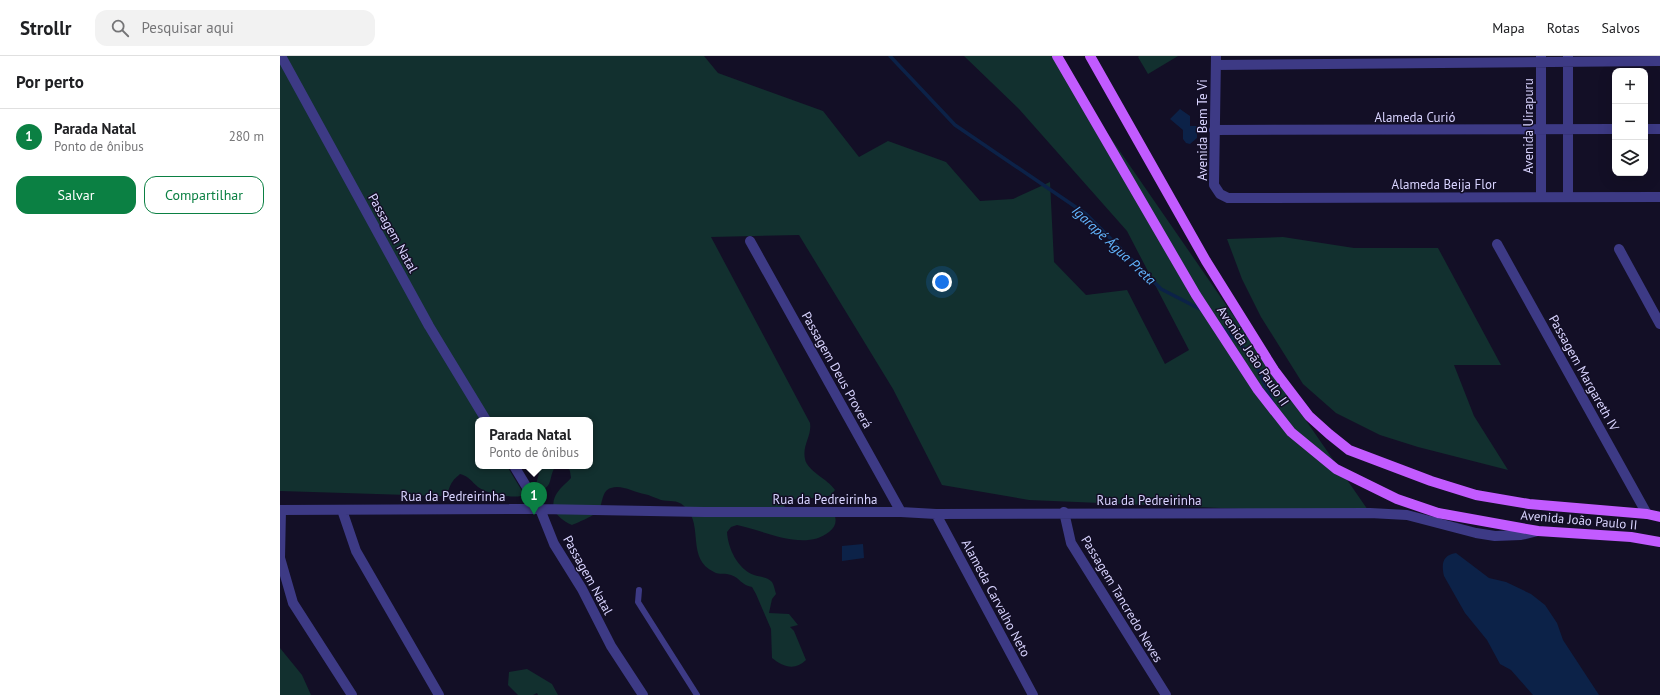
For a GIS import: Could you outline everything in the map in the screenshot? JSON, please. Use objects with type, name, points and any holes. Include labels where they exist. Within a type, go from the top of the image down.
[{"type":"main road","name":"Avenida João Paulo II","points":[[1057,56],[1196,295],[1258,390],[1290,432],[1336,469],[1397,499],[1438,514],[1538,531],[1631,537],[1660,542]]},
{"type":"main road","name":"Avenida João Paulo II","points":[[1090,56],[1206,261],[1274,370],[1309,416],[1349,450],[1431,481],[1476,495],[1529,504],[1647,514],[1660,517]]},
{"type":"street","name":"Passagem Natal","points":[[281,56],[429,326],[484,417]]},
{"type":"street","name":"Avenida Uirapuru","points":[[1541,59],[1541,196]]},
{"type":"street","points":[[1568,59],[1568,196]]},
{"type":"street","points":[[1216,60],[1568,59],[1660,61]]},
{"type":"street","name":"Avenida Bem Te Vi","points":[[1216,60],[1214,185],[1220,194],[1228,198]]},
{"type":"street","name":"Alameda Curió","points":[[1214,130],[1612,129]]},
{"type":"street","points":[[1648,129],[1660,129]]},
{"type":"street","name":"Alameda Beija Flor","points":[[1228,198],[1541,196],[1660,197]]},
{"type":"street","name":"Passagem Deus Proverá","points":[[750,241],[901,512]]},
{"type":"street","name":"Passagem Margareth IV","points":[[1497,244],[1647,514]]},
{"type":"street","points":[[1619,249],[1660,324]]},
{"type":"street","name":"Passagem Natal","points":[[516,469],[540,509],[554,544],[582,589],[611,646],[643,695]]},
{"type":"street","name":"Rua da Pedreirinha","points":[[281,510],[540,509],[704,512],[901,512],[936,514],[1064,512],[1370,513],[1407,515],[1476,533],[1495,536],[1521,535],[1538,531]]},
{"type":"street","points":[[281,510],[280,558],[293,603],[352,695]]},
{"type":"street","points":[[342,510],[356,551],[439,695]]},
{"type":"street","name":"Passagem Tancredo Neves","points":[[1064,512],[1071,543],[1166,695]]},
{"type":"street","name":"Alameda Carvalho Neto","points":[[936,514],[1033,695]]},
{"type":"lane","points":[[639,590],[638,602],[697,695]]},
{"type":"green space","points":[[280,56],[704,56],[718,73],[823,111],[859,157],[888,141],[946,162],[980,201],[1013,199],[1050,182],[1054,262],[1086,295],[1127,290],[1165,364],[1189,350],[1127,231],[1019,109],[964,56],[1054,56],[1370,513],[1363,514],[1029,500],[942,485],[893,389],[799,235],[711,237],[810,423],[810,432],[804,454],[805,459],[810,467],[835,490],[831,495],[825,497],[786,500],[784,506],[788,510],[834,513],[836,521],[833,528],[819,538],[796,540],[783,538],[737,525],[731,527],[727,532],[729,545],[735,558],[743,568],[754,575],[770,580],[773,583],[776,594],[772,599],[769,613],[789,614],[798,625],[790,627],[794,631],[806,660],[798,666],[793,667],[780,664],[772,658],[771,629],[752,587],[745,585],[734,576],[716,573],[705,566],[697,550],[695,531],[690,513],[681,504],[615,487],[605,492],[600,507],[592,516],[572,525],[557,515],[553,506],[554,500],[560,489],[571,478],[569,469],[593,469],[593,417],[475,417],[475,469],[509,469],[522,491],[521,496],[505,496],[487,492],[460,474],[451,483],[446,494],[441,496],[280,491]]},
{"type":"green space","points":[[1178,56],[1148,74],[1138,57]]},
{"type":"green space","points":[[1283,237],[1354,248],[1438,248],[1501,365],[1454,365],[1474,416],[1508,470],[1418,447],[1380,435],[1336,413],[1303,384],[1261,317],[1242,279],[1227,239]]},
{"type":"green space","points":[[540,469],[554,469],[548,486],[541,490],[536,488]]},
{"type":"green space","points":[[280,648],[302,675],[311,695],[280,695]]},
{"type":"green space","points":[[527,669],[552,684],[558,695],[538,695],[537,693],[533,695],[518,695],[508,685],[509,672]]},
{"type":"water","points":[[1180,109],[1190,116],[1190,126],[1197,126],[1197,138],[1190,144],[1186,143],[1183,139],[1183,130],[1170,119]]},
{"type":"water","points":[[863,544],[864,558],[842,561],[842,546]]},
{"type":"water","points":[[1456,553],[1489,578],[1506,582],[1531,594],[1545,605],[1557,623],[1563,640],[1599,695],[1533,695],[1511,670],[1500,664],[1487,640],[1465,613],[1444,576],[1444,560],[1448,556]]},
{"type":"waterway","name":"Igarapé Água Preta","points":[[890,56],[955,125],[1086,214],[1161,289],[1202,310]]},
{"type":"waterway","name":"Igarapé Água Preta","points":[[1222,327],[1252,356],[1273,403]]},
{"type":"place","name":"Parada Natal","points":[[534,515]]}]
